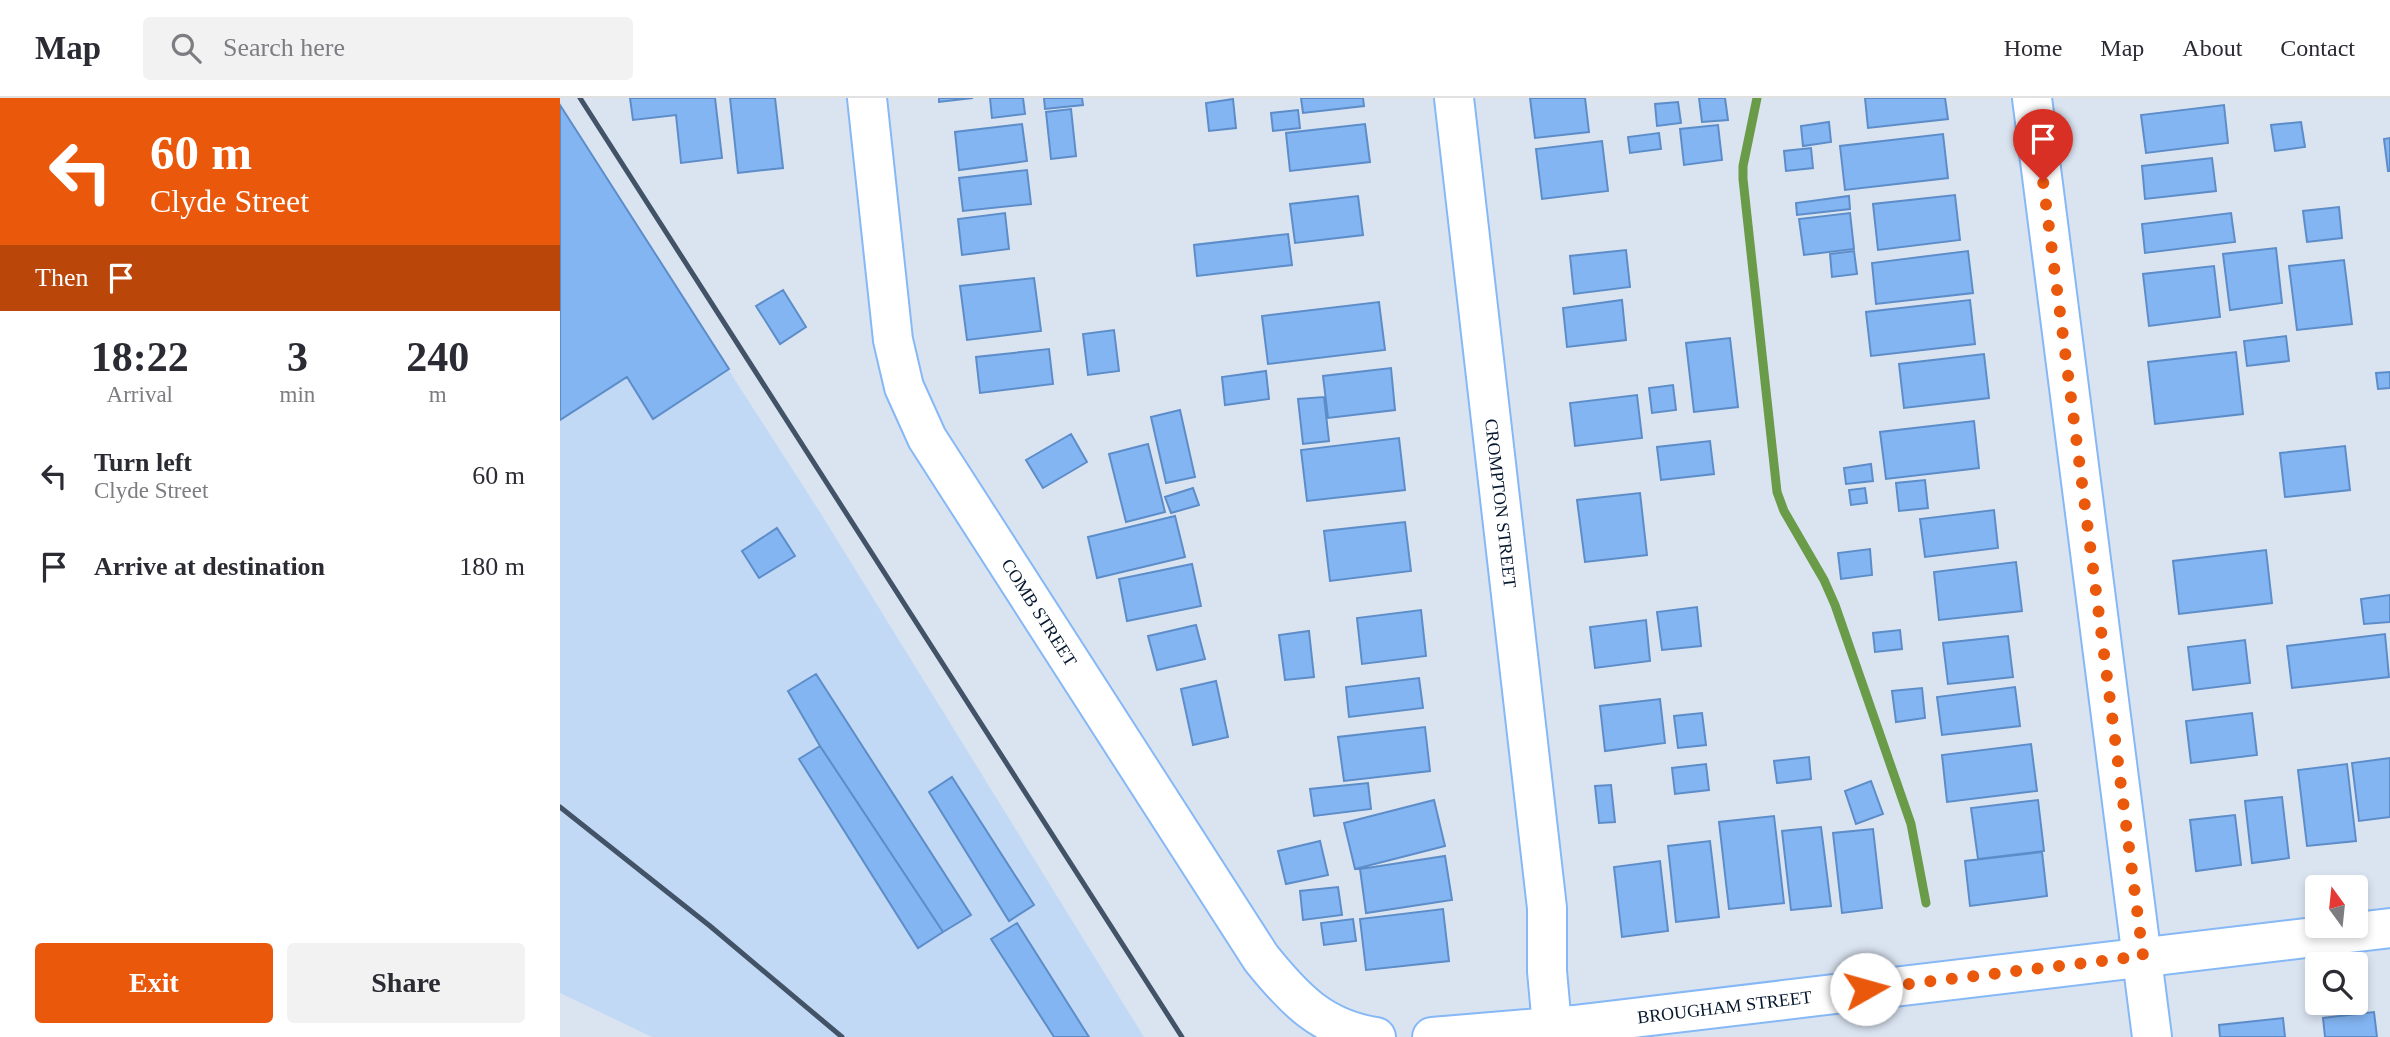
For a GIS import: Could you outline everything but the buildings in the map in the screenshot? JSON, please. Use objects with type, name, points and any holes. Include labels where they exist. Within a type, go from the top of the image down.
[{"type":"street","name":"COMB STREET","points":[[867,98],[892,340],[904,387],[927,439],[1261,958],[1311,1012],[1352,1032],[1376,1037]]},
{"type":"street","name":"CROMPTON STREET","points":[[1454,98],[1547,908],[1546,971],[1560,1028]]},
{"type":"street","points":[[2032,98],[2152,1037]]},
{"type":"street","name":"BROUGHAM STREET","points":[[1560,1028],[2390,928]]},
{"type":"street","points":[[1432,1037],[1560,1028]]},
{"type":"shaded area","points":[[560,108],[818,509],[1144,1037],[652,1037],[560,993]]},
{"type":"waterway","points":[[1757,98],[1743,166],[1743,179],[1777,492],[1784,511],[1824,580],[1835,605],[1911,824],[1926,903]]},
{"type":"railway","points":[[580,98],[1182,1037]]},
{"type":"railway","points":[[560,807],[710,926],[842,1037]]},
{"type":"route","points":[[1866,989],[2143,956],[2043,181]]}]
